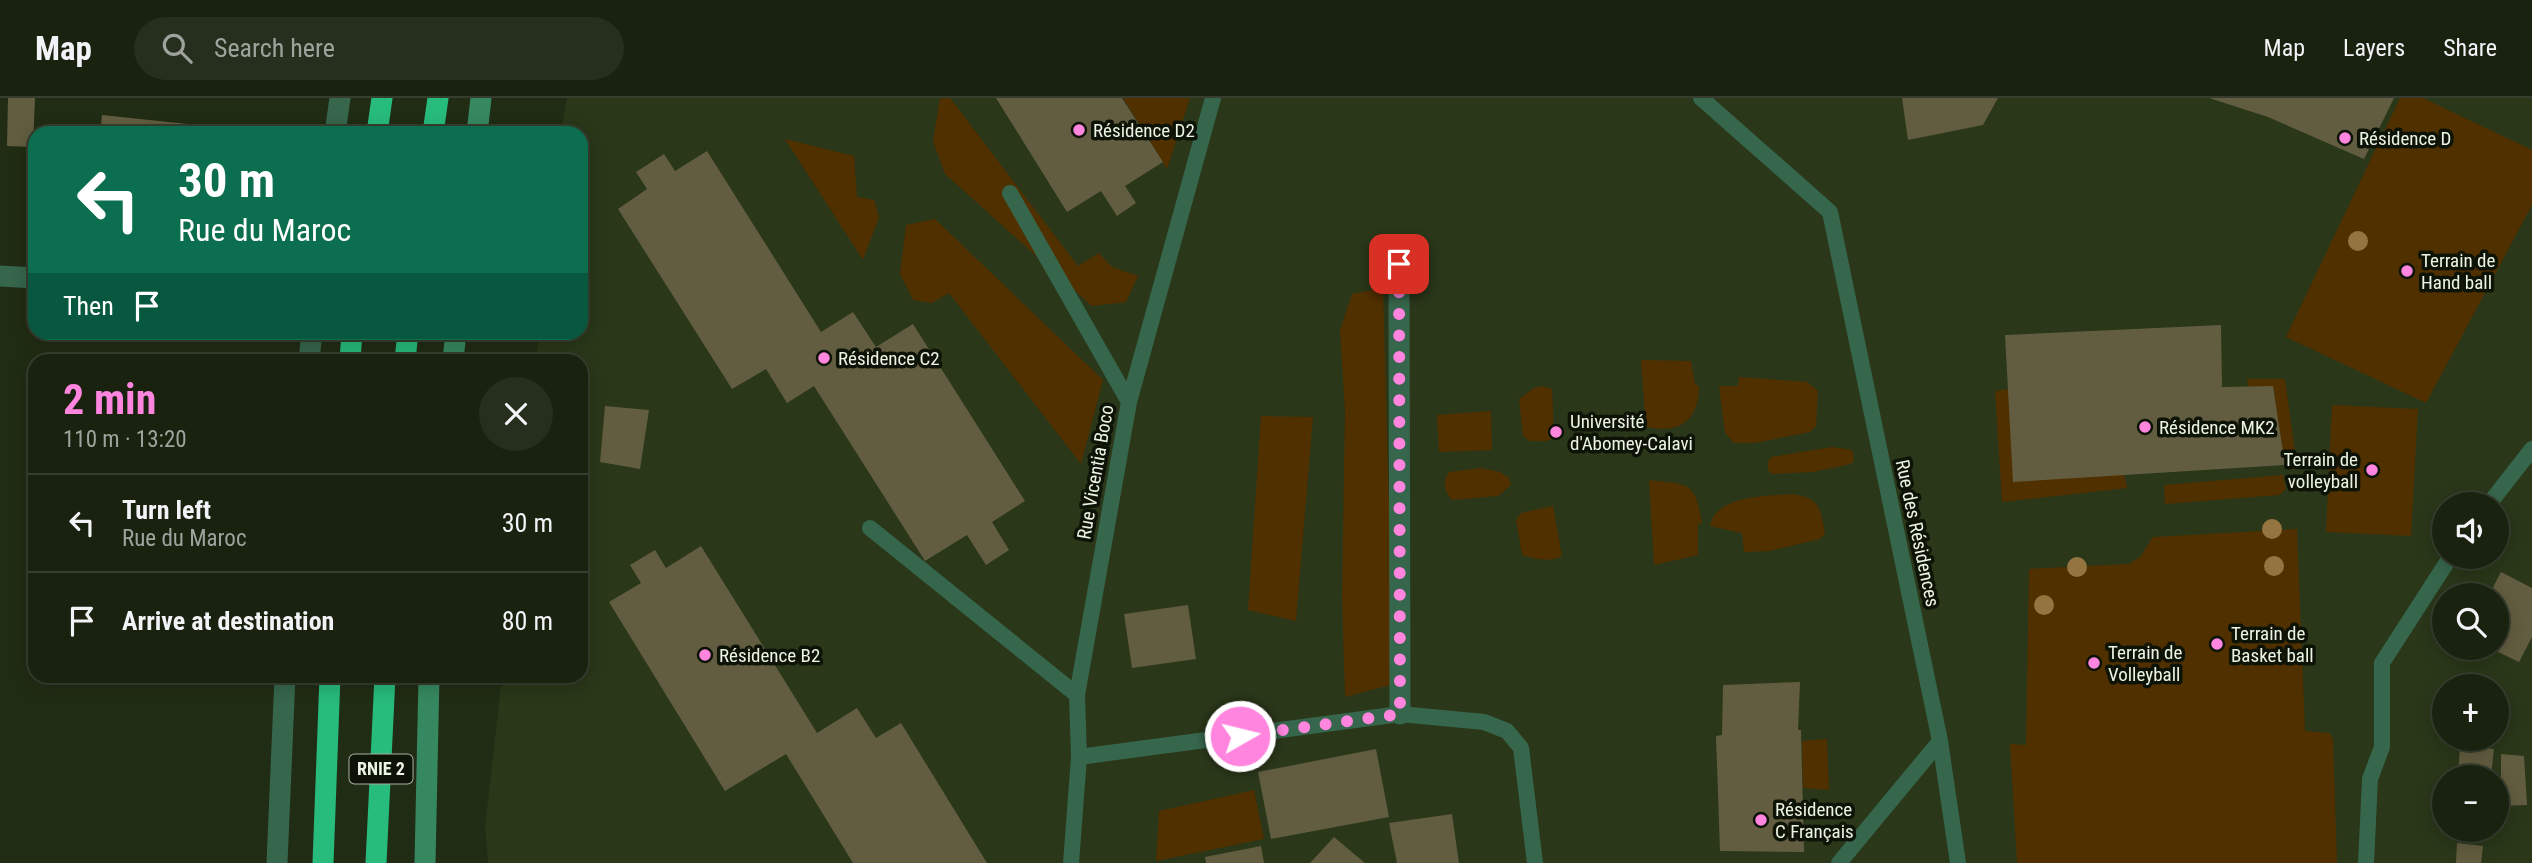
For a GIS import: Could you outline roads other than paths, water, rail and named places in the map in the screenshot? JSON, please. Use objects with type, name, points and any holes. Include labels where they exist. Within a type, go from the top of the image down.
[{"type":"highway","points":[[378,126],[382,98]]},
{"type":"highway","points":[[434,126],[438,98]]},
{"type":"highway","name":"RNIE 2","points":[[323,863],[330,683]]},
{"type":"highway","name":"RNIE 2","points":[[376,863],[385,683]]},
{"type":"street","points":[[336,126],[340,98]]},
{"type":"street","points":[[478,126],[481,98]]},
{"type":"street","points":[[1399,264],[1400,714]]},
{"type":"street","points":[[0,276],[28,278]]},
{"type":"street","points":[[277,863],[285,683]]},
{"type":"street","points":[[425,863],[429,683]]},
{"type":"lane","name":"Rue Vicentia Boco","points":[[1071,863],[1079,757],[1077,695],[1129,402],[1213,98]]},
{"type":"lane","name":"Rue des Résidences","points":[[1701,98],[1830,212],[1940,741],[1958,863]]},
{"type":"lane","points":[[1010,193],[1129,402]]},
{"type":"lane","points":[[2498,492],[2532,449]]},
{"type":"lane","points":[[870,528],[1077,695]]},
{"type":"lane","points":[[2366,863],[2370,779],[2382,747],[2382,663],[2443,569]]},
{"type":"lane","points":[[1079,757],[1400,714],[1484,722],[1507,731],[1521,748],[1535,863]]},
{"type":"lane","points":[[1839,863],[1940,741]]},
{"type":"place","name":"Résidence D2","points":[[1079,130]]},
{"type":"place","name":"Résidence D","points":[[2345,138]]},
{"type":"place","name":"Terrain de Hand ball","points":[[2407,271]]},
{"type":"place","name":"Résidence C2","points":[[824,358]]},
{"type":"place","name":"Résidence MK2","points":[[2145,427]]},
{"type":"place","name":"Université d'Abomey-Calavi","points":[[1556,432]]},
{"type":"place","name":"Terrain de volleyball","points":[[2372,470]]},
{"type":"place","name":"Terrain de Basket ball","points":[[2217,644]]},
{"type":"place","name":"Résidence B2","points":[[705,655]]},
{"type":"place","name":"Terrain de Volleyball","points":[[2094,663]]},
{"type":"place","name":"Résidence C Français","points":[[1761,820]]}]
